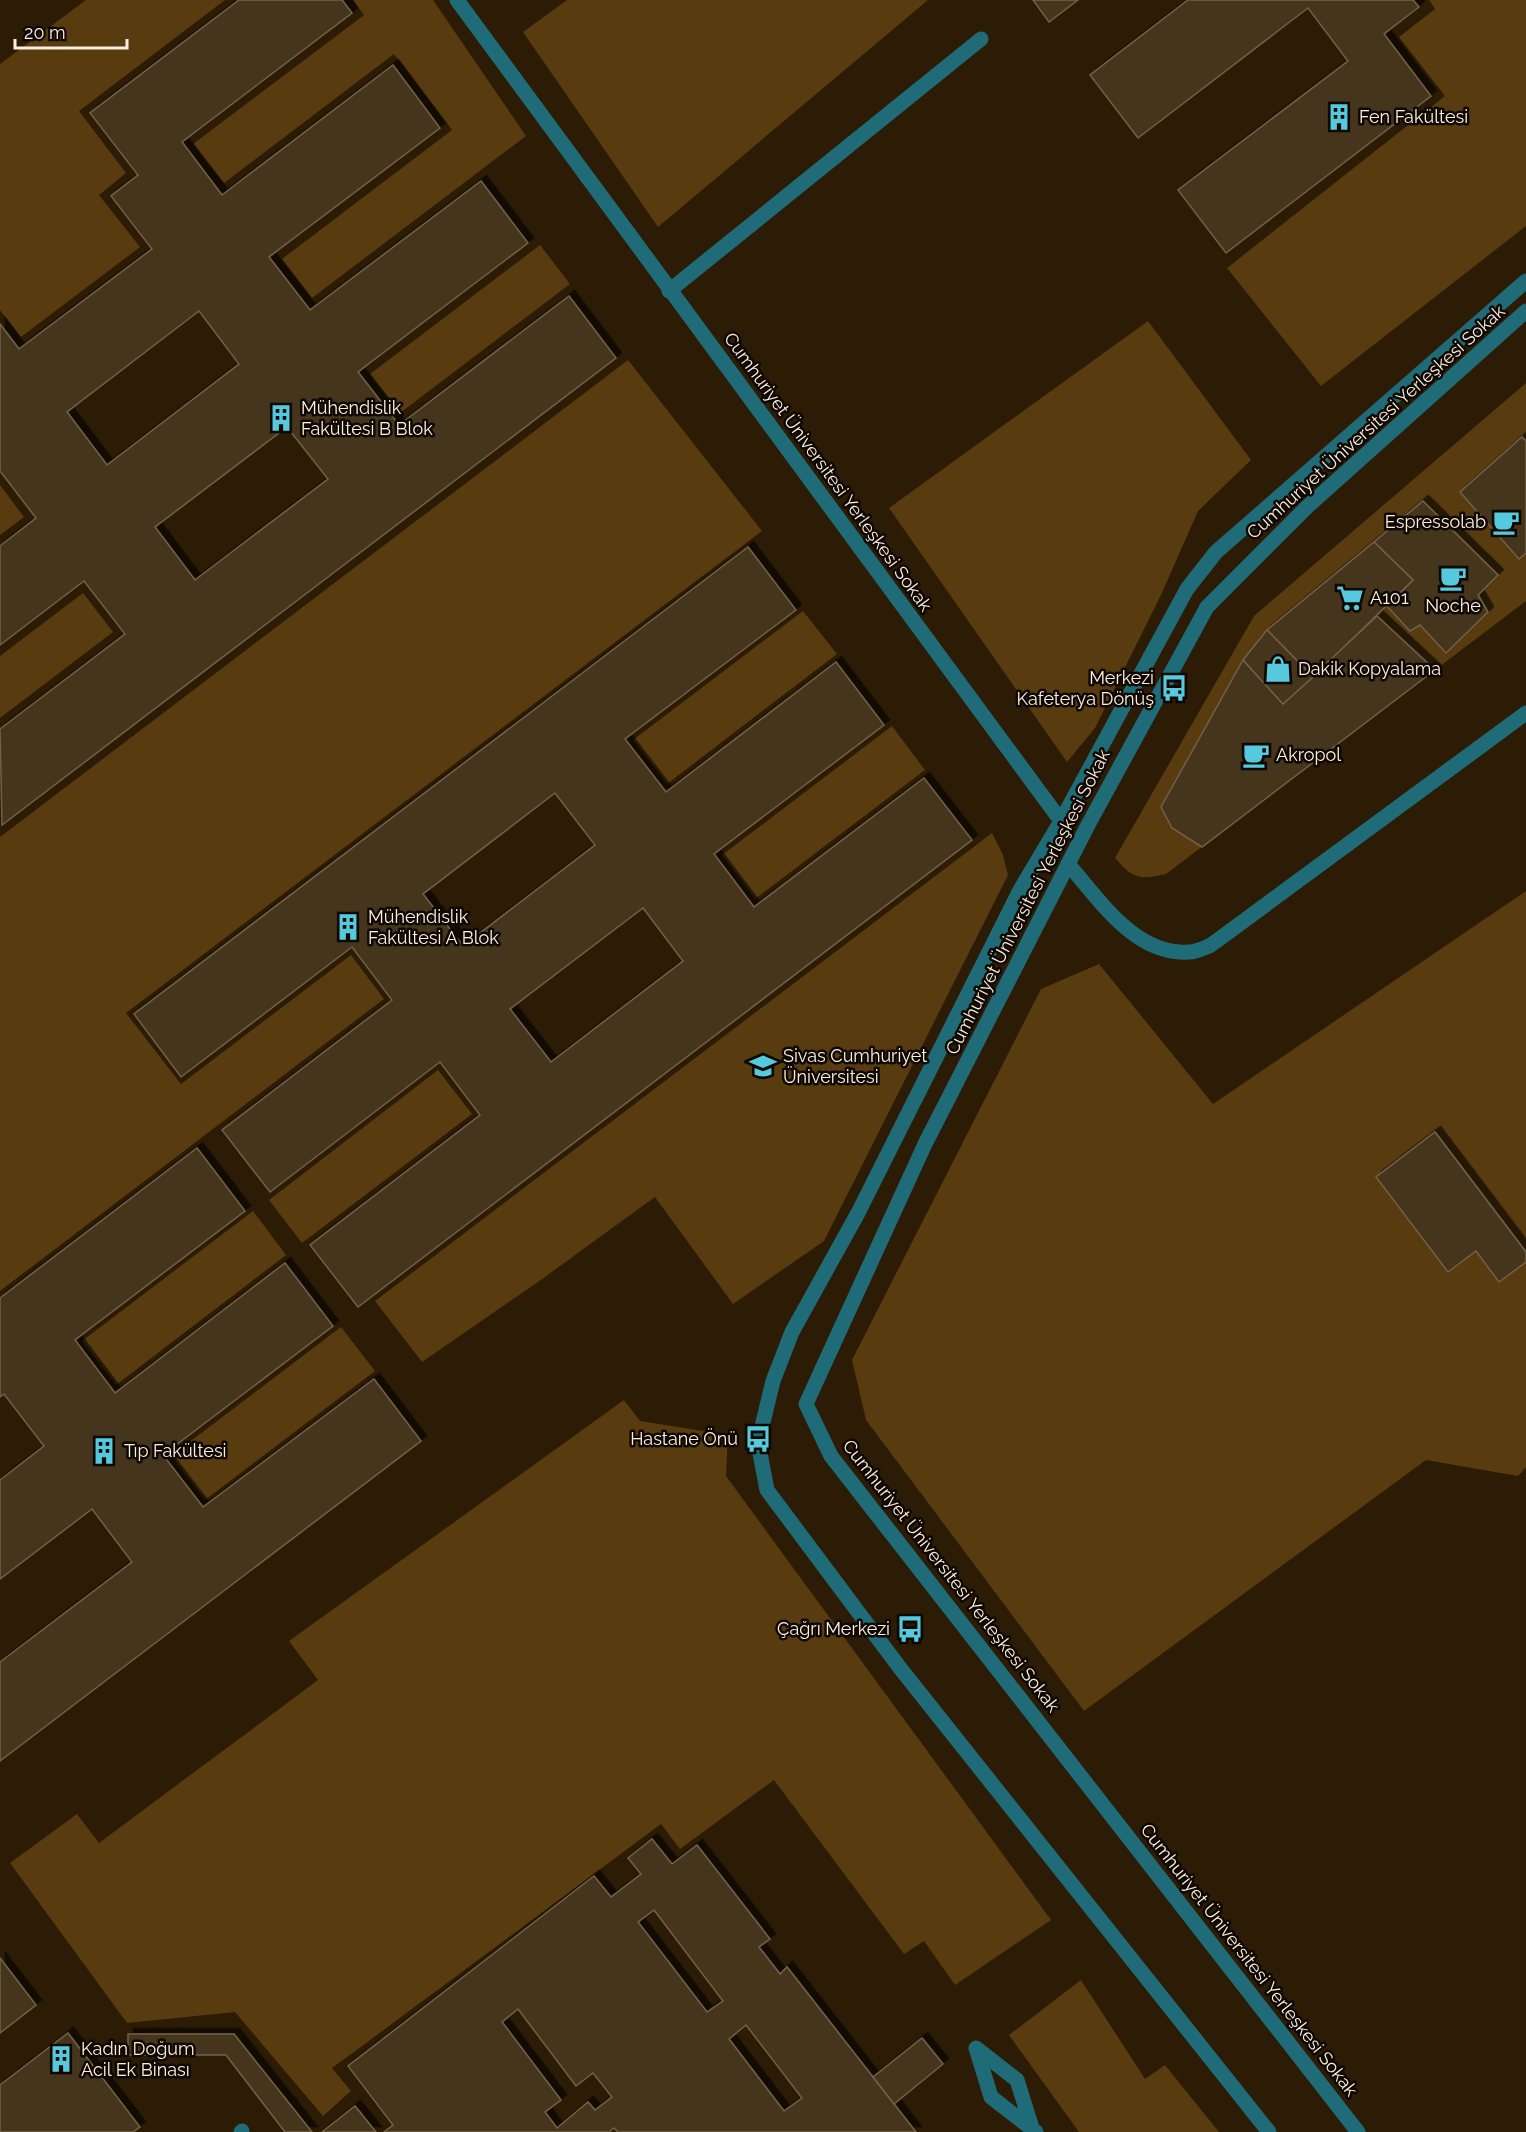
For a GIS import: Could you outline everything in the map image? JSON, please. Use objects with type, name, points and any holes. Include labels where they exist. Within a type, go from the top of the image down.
[{"type":"street","name":"Cumhuriyet Üniversitesi Yerleşkesi Sokak","points":[[457,0],[1061,821]]},
{"type":"street","points":[[669,291],[981,39]]},
{"type":"street","name":"Cumhuriyet Üniversitesi Yerleşkesi Sokak","points":[[1269,2132],[900,1668],[767,1490],[758,1443],[773,1381],[792,1332],[858,1213],[1020,890],[1061,821],[1187,589],[1216,552],[1526,281]]},
{"type":"street","name":"Cumhuriyet Üniversitesi Yerleşkesi Sokak","points":[[1358,2132],[831,1456],[806,1404],[925,1144],[1068,864],[1207,607],[1308,506],[1526,311]]},
{"type":"street","points":[[1068,864],[1124,928],[1151,944],[1171,951],[1190,952],[1211,945],[1526,713]]},
{"type":"street","points":[[976,2048],[1017,2080],[1034,2130],[991,2097],[976,2048]]},
{"type":"shaded area","points":[[86,0],[225,0],[79,111],[126,173],[99,195],[140,247],[21,337],[0,310],[0,64]]},
{"type":"shaded area","points":[[353,0],[433,0],[526,136],[312,298],[282,259],[452,130],[394,54],[224,183],[193,144],[364,15]]},
{"type":"shaded area","points":[[567,0],[928,0],[658,227],[523,32]]},
{"type":"shaded area","points":[[1429,0],[1526,0],[1526,226],[1321,386],[1227,268],[1445,96],[1399,37],[1435,9]]},
{"type":"shaded area","points":[[540,245],[570,284],[400,413],[370,374]]},
{"type":"shaded area","points":[[1148,321],[1251,460],[1198,511],[1161,595],[1095,728],[1067,762],[889,508]]},
{"type":"shaded area","points":[[628,360],[762,531],[126,1013],[181,1084],[351,955],[384,999],[0,1291],[0,837]]},
{"type":"shaded area","points":[[1526,383],[1526,601],[1166,874],[1143,877],[1127,870],[1115,858],[1254,616]]},
{"type":"shaded area","points":[[0,485],[24,517],[0,535]]},
{"type":"shaded area","points":[[83,593],[113,632],[0,718],[0,656]]},
{"type":"shaded area","points":[[803,611],[837,654],[667,784],[633,740]]},
{"type":"shaded area","points":[[892,726],[925,770],[755,899],[722,855]]},
{"type":"shaded area","points":[[992,833],[1003,855],[1008,875],[824,1241],[733,1304],[655,1197],[422,1362],[375,1301]]},
{"type":"shaded area","points":[[1526,891],[1526,1467],[1518,1476],[1426,1460],[1084,1711],[866,1420],[852,1360],[1041,989],[1099,964],[1213,1104]]},
{"type":"shaded area","points":[[438,1070],[472,1114],[302,1243],[269,1200]]},
{"type":"shaded area","points":[[253,1211],[286,1255],[116,1385],[82,1341]]},
{"type":"shaded area","points":[[341,1327],[375,1371],[205,1500],[171,1456]]},
{"type":"shaded area","points":[[624,1400],[640,1421],[728,1435],[726,1476],[1051,1920],[955,1985],[924,1941],[904,1954],[774,1780],[680,1849],[661,1824],[332,2068],[351,2091],[323,2116],[235,2012],[127,2023],[10,1863],[77,1814],[99,1843],[318,1680],[289,1641]]},
{"type":"shaded area","points":[[1081,1980],[1145,2079],[1165,2065],[1219,2132],[1079,2132],[1009,2035]]},
{"type":"building","name":"Mühendislik Fakültesi B Blok","points":[[239,0],[342,0],[352,13],[182,142],[222,195],[393,65],[440,128],[269,257],[310,310],[481,181],[528,243],[358,372],[399,425],[569,296],[616,358],[2,825],[0,729],[125,634],[84,581],[0,645],[0,546],[36,518],[0,471],[0,324],[19,349],[152,249],[111,196],[138,175],[90,113]],"holes":[[[199,311],[239,364],[107,465],[67,412]],[[287,427],[328,479],[195,580],[155,527]]]},
{"type":"building","points":[[1033,0],[1078,0],[1049,22]]},
{"type":"building","name":"Fen Fakültesi","points":[[1188,0],[1413,0],[1419,7],[1384,34],[1431,96],[1226,253],[1178,190],[1348,61],[1308,8],[1138,138],[1090,75]]},
{"type":"building","name":"Espressolab","points":[[1522,437],[1526,441],[1526,553],[1519,559],[1460,492]]},
{"type":"building","name":"Noche","points":[[1423,501],[1498,575],[1478,595],[1488,612],[1446,653],[1420,625],[1410,631],[1387,606],[1413,580],[1374,542]]},
{"type":"building","name":"A101","points":[[1374,542],[1413,580],[1313,677],[1267,630]]},
{"type":"building","name":"Mühendislik Fakültesi A Blok","points":[[748,547],[796,610],[625,739],[666,792],[836,662],[884,725],[714,854],[754,907],[924,778],[972,840],[358,1307],[310,1245],[480,1115],[440,1062],[270,1192],[222,1130],[392,1000],[352,947],[181,1077],[134,1014]],"holes":[[[555,793],[595,845],[463,946],[423,894]],[[643,908],[683,961],[551,1062],[510,1009]]]},
{"type":"building","name":"Akropol","points":[[1377,616],[1435,670],[1202,847],[1172,828],[1161,807],[1243,660],[1283,704]]},
{"type":"building","name":"Dakik Kopyalama","points":[[1267,630],[1313,677],[1283,704],[1243,660]]},
{"type":"building","points":[[1435,1132],[1526,1252],[1526,1262],[1499,1282],[1476,1251],[1448,1272],[1376,1177]]},
{"type":"building","name":"Tıp Fakültesi","points":[[197,1148],[245,1211],[75,1340],[115,1393],[285,1263],[333,1326],[163,1455],[203,1507],[374,1379],[421,1441],[0,1761],[0,1662],[132,1562],[92,1509],[0,1579],[0,1480],[44,1446],[4,1394],[0,1397],[0,1298]]},
{"type":"building","points":[[652,1839],[672,1864],[697,1845],[770,1939],[759,1947],[780,1974],[787,1967],[916,2132],[618,2132],[614,2128],[609,2132],[384,2132],[393,2125],[348,2066],[594,1876],[611,1897],[641,1874],[628,1858]],"holes":[[[654,1910],[723,2001],[707,2012],[638,1922]],[[518,2009],[576,2086],[593,2073],[612,2097],[595,2110],[588,2102],[557,2128],[545,2112],[561,2100],[502,2022]],[[746,2025],[802,2098],[784,2111],[729,2039]]]},
{"type":"building","points":[[0,1958],[36,2005],[0,2033]]},
{"type":"building","name":"Kadın Doğum Acil Ek Binası","points":[[68,2033],[140,2127],[133,2132],[0,2132],[0,2085]]},
{"type":"building","points":[[128,2034],[234,2034],[312,2132],[285,2132],[226,2055],[128,2055]]},
{"type":"building","points":[[922,2038],[943,2064],[894,2104],[873,2077]]},
{"type":"building","points":[[355,2106],[376,2132],[322,2132]]},
{"type":"place","name":"Fen Fakültesi","points":[[1339,117]]},
{"type":"place","name":"Mühendislik Fakültesi B Blok","points":[[281,418]]},
{"type":"place","name":"Espressolab","points":[[1506,522]]},
{"type":"place","name":"Noche","points":[[1453,578]]},
{"type":"place","name":"A101","points":[[1350,598]]},
{"type":"place","name":"Dakik Kopyalama","points":[[1278,669]]},
{"type":"place","name":"Merkezi Kafeterya Dönüş","points":[[1174,688]]},
{"type":"place","name":"Akropol","points":[[1256,755]]},
{"type":"place","name":"Mühendislik Fakültesi A Blok","points":[[348,927]]},
{"type":"place","name":"Sivas Cumhuriyet Üniversitesi","points":[[763,1066]]},
{"type":"place","name":"Hastane Önü","points":[[758,1439]]},
{"type":"place","name":"Tıp Fakültesi","points":[[104,1451]]},
{"type":"place","name":"Çağrı Merkezi","points":[[910,1629]]},
{"type":"place","name":"Kadın Doğum Acil Ek Binası","points":[[61,2059]]}]
